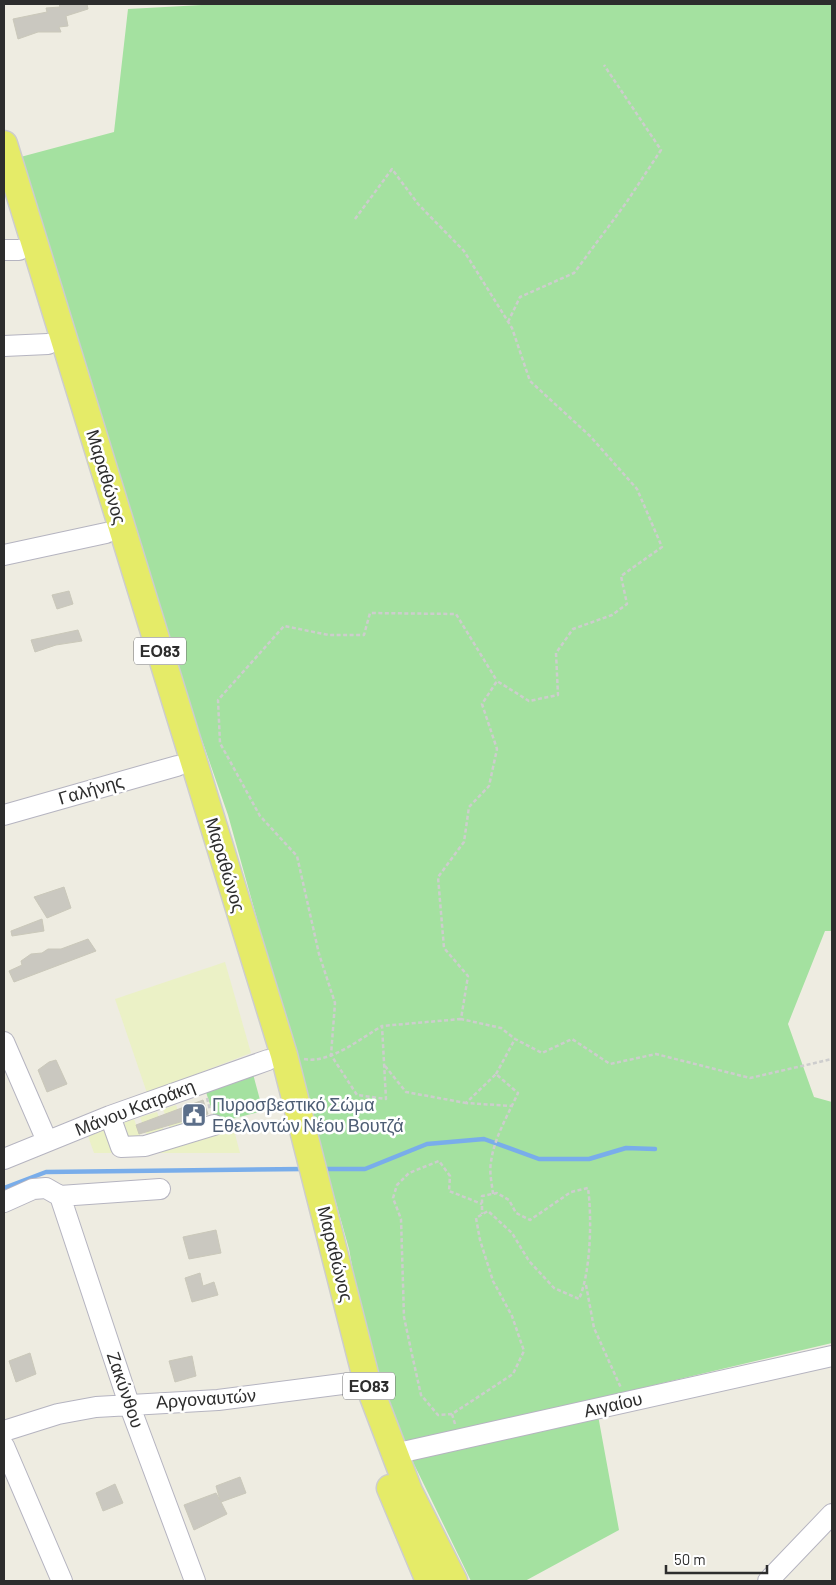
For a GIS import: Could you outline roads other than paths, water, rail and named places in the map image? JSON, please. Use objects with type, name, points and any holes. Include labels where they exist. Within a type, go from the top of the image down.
[{"type":"main road","name":"Μαραθώνος","points":[[4,144],[276,1057],[304,1170],[350,1383],[378,1459],[429,1581]]},
{"type":"main road","name":"Μαραθώνος","points":[[4,201],[11,250],[48,344],[177,766],[276,1057]]},
{"type":"main road","name":"Μαραθώνος","points":[[304,1170],[366,1378],[409,1490],[454,1581]]},
{"type":"street","points":[[4,346],[48,344]]},
{"type":"street","points":[[4,555],[106,534]]},
{"type":"street","name":"Γαλήνης","points":[[4,815],[177,766]]},
{"type":"street","points":[[4,1042],[47,1141]]},
{"type":"street","name":"Μάνου Κατράκη","points":[[4,1159],[110,1116],[276,1057]]},
{"type":"street","points":[[110,1116],[121,1147],[146,1146],[214,1125]]},
{"type":"street","points":[[4,1202],[33,1189],[46,1188],[60,1196],[160,1189]]},
{"type":"street","name":"Ζακύνθου","points":[[60,1196],[129,1404],[195,1581]]},
{"type":"street","name":"Αιγαίου","points":[[394,1454],[832,1356]]},
{"type":"street","name":"Αργοναυτών","points":[[4,1431],[58,1414],[129,1404],[218,1400],[350,1383]]},
{"type":"street","points":[[4,1446],[62,1581]]},
{"type":"street","points":[[768,1581],[832,1514]]},
{"type":"waterway","points":[[322,1169],[365,1169],[427,1144],[484,1139],[539,1159],[589,1159],[626,1148],[655,1149]]},
{"type":"waterway","points":[[4,1188],[46,1172],[304,1169]]},
{"type":"place","name":"Πυροσβεστικό Σώμα Εθελοντών Νέου Βουτζά","points":[[194,1115]]}]
